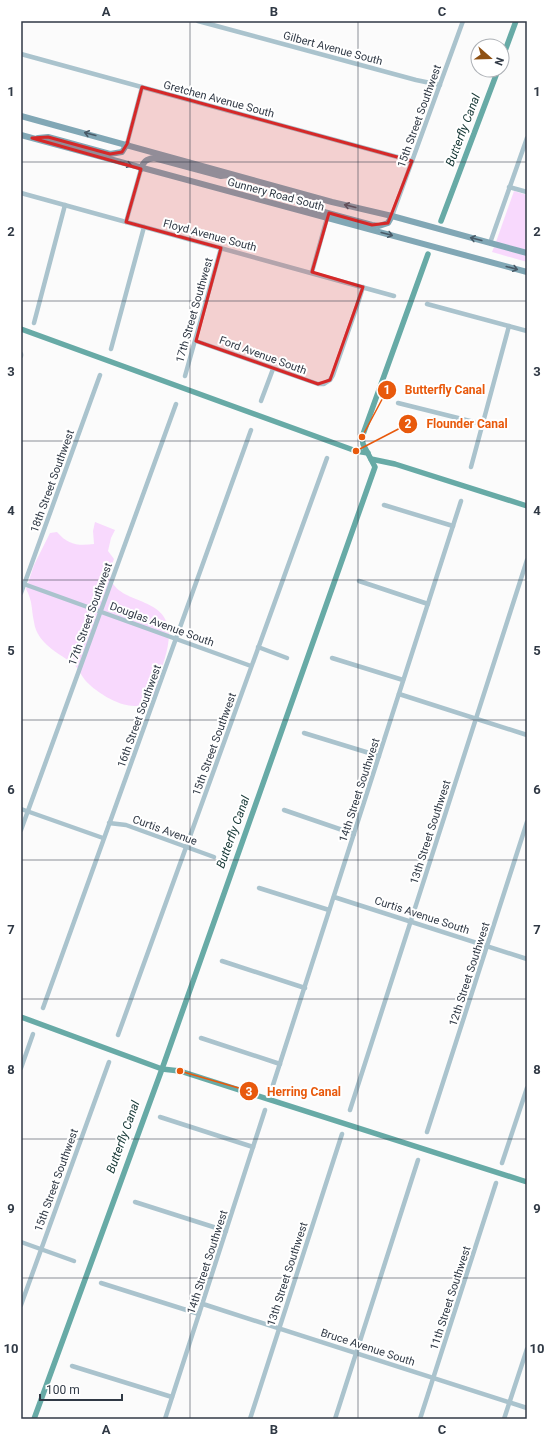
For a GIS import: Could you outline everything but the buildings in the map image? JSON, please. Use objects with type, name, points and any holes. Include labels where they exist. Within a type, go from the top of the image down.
[{"type":"main road","name":"Gunnery Road South","points":[[21,116],[127,144],[332,202],[392,216],[527,253]]},
{"type":"main road","name":"Gunnery Road South","points":[[21,135],[141,169],[527,272]]},
{"type":"main road","points":[[32,138],[48,137],[110,154],[122,152],[127,144]]},
{"type":"main road","points":[[141,169],[144,161],[154,158],[221,176],[235,175]]},
{"type":"main road","points":[[298,211],[313,209],[379,226],[388,224],[392,216]]},
{"type":"street","name":"Gilbert Avenue South","points":[[198,21],[416,80],[440,85]]},
{"type":"street","name":"15th Street Southwest","points":[[392,216],[463,21]]},
{"type":"street","name":"Gretchen Avenue South","points":[[21,54],[412,161]]},
{"type":"street","points":[[127,144],[142,87]]},
{"type":"street","points":[[490,243],[527,138]]},
{"type":"street","points":[[126,222],[141,169]]},
{"type":"street","points":[[509,187],[527,192]]},
{"type":"street","name":"Floyd Avenue South","points":[[21,193],[312,272],[394,296]]},
{"type":"street","points":[[34,323],[65,205]]},
{"type":"street","points":[[312,272],[327,218]]},
{"type":"street","points":[[111,349],[144,227]]},
{"type":"street","name":"17th Street Southwest","points":[[185,376],[221,248]]},
{"type":"street","name":"Ford Avenue South","points":[[196,341],[273,369],[318,384],[324,384],[330,380],[363,287]]},
{"type":"street","points":[[427,304],[527,331]]},
{"type":"street","points":[[471,467],[509,326]]},
{"type":"street","points":[[261,401],[273,369]]},
{"type":"street","name":"18th Street Southwest","points":[[21,592],[100,375]]},
{"type":"street","points":[[398,403],[482,424]]},
{"type":"street","name":"17th Street Southwest","points":[[21,830],[176,404]]},
{"type":"street","name":"16th Street Southwest","points":[[43,1008],[251,430]]},
{"type":"street","name":"15th Street Southwest","points":[[118,1035],[327,458]]},
{"type":"street","name":"14th Street Southwest","points":[[273,1085],[461,501]]},
{"type":"street","points":[[384,505],[453,526]]},
{"type":"street","name":"13th Street Southwest","points":[[350,1110],[527,560]]},
{"type":"street","points":[[359,581],[428,604]]},
{"type":"street","name":"Douglas Avenue South","points":[[23,583],[252,666]]},
{"type":"street","points":[[258,647],[287,658]]},
{"type":"street","points":[[332,658],[403,680]]},
{"type":"street","points":[[399,694],[527,736]]},
{"type":"street","points":[[304,734],[379,756]]},
{"type":"street","points":[[21,808],[103,838]]},
{"type":"street","points":[[284,810],[354,834]]},
{"type":"street","name":"12th Street Southwest","points":[[427,1132],[527,822]]},
{"type":"street","name":"Curtis Avenue","points":[[109,823],[126,826],[214,857]]},
{"type":"street","points":[[259,888],[329,910]]},
{"type":"street","name":"Curtis Avenue South","points":[[334,896],[527,959]]},
{"type":"street","points":[[222,961],[305,988]]},
{"type":"street","points":[[21,1068],[33,1034]]},
{"type":"street","points":[[201,1038],[280,1064]]},
{"type":"street","name":"15th Street Southwest","points":[[21,1305],[109,1062]]},
{"type":"street","points":[[502,1163],[527,1088]]},
{"type":"street","name":"14th Street Southwest","points":[[166,1419],[265,1110]]},
{"type":"street","points":[[160,1117],[253,1148]]},
{"type":"street","name":"13th Street Southwest","points":[[250,1419],[342,1134]]},
{"type":"street","points":[[335,1419],[418,1160]]},
{"type":"street","name":"11th Street Southwest","points":[[420,1419],[496,1183]]},
{"type":"street","points":[[136,1202],[226,1231]]},
{"type":"street","points":[[21,1242],[74,1261]]},
{"type":"street","points":[[101,1283],[199,1314]]},
{"type":"street","name":"Bruce Avenue South","points":[[203,1304],[527,1408]]},
{"type":"street","points":[[504,1419],[527,1349]]},
{"type":"street","points":[[72,1366],[172,1397]]},
{"type":"highlighted area","points":[[142,87],[412,161],[388,223],[372,225],[329,213],[312,272],[363,287],[330,380],[318,384],[196,341],[221,248],[126,222],[141,169],[32,138],[48,137],[110,154],[122,152],[127,144]]},
{"type":"shaded area","points":[[514,191],[527,195],[527,250],[496,242]]},
{"type":"shaded area","points":[[494,247],[527,256],[527,262],[492,252]]},
{"type":"shaded area","points":[[95,522],[115,530],[111,538],[108,551],[114,559],[110,571],[112,581],[117,589],[154,608],[162,614],[167,623],[169,640],[157,685],[151,699],[144,704],[136,706],[116,702],[98,692],[85,680],[75,665],[44,642],[36,630],[31,601],[26,589],[34,565],[50,533],[57,532],[65,540],[78,545],[94,544],[93,531]]},
{"type":"waterway","name":"Butterfly Canal","points":[[510,38],[516,21]]},
{"type":"waterway","name":"Butterfly Canal","points":[[441,221],[495,78]]},
{"type":"waterway","name":"Butterfly Canal","points":[[34,1419],[162,1069],[375,467],[363,444],[362,437],[428,254]]},
{"type":"waterway","points":[[21,329],[356,451],[368,453]]},
{"type":"waterway","points":[[371,459],[395,464],[527,506]]},
{"type":"waterway","points":[[21,1017],[162,1069],[180,1071],[527,1182]]},
{"type":"place","name":"Butterfly Canal","points":[[362,437]]},
{"type":"place","name":"Flounder Canal","points":[[356,451]]},
{"type":"place","name":"Herring Canal","points":[[180,1071]]}]
